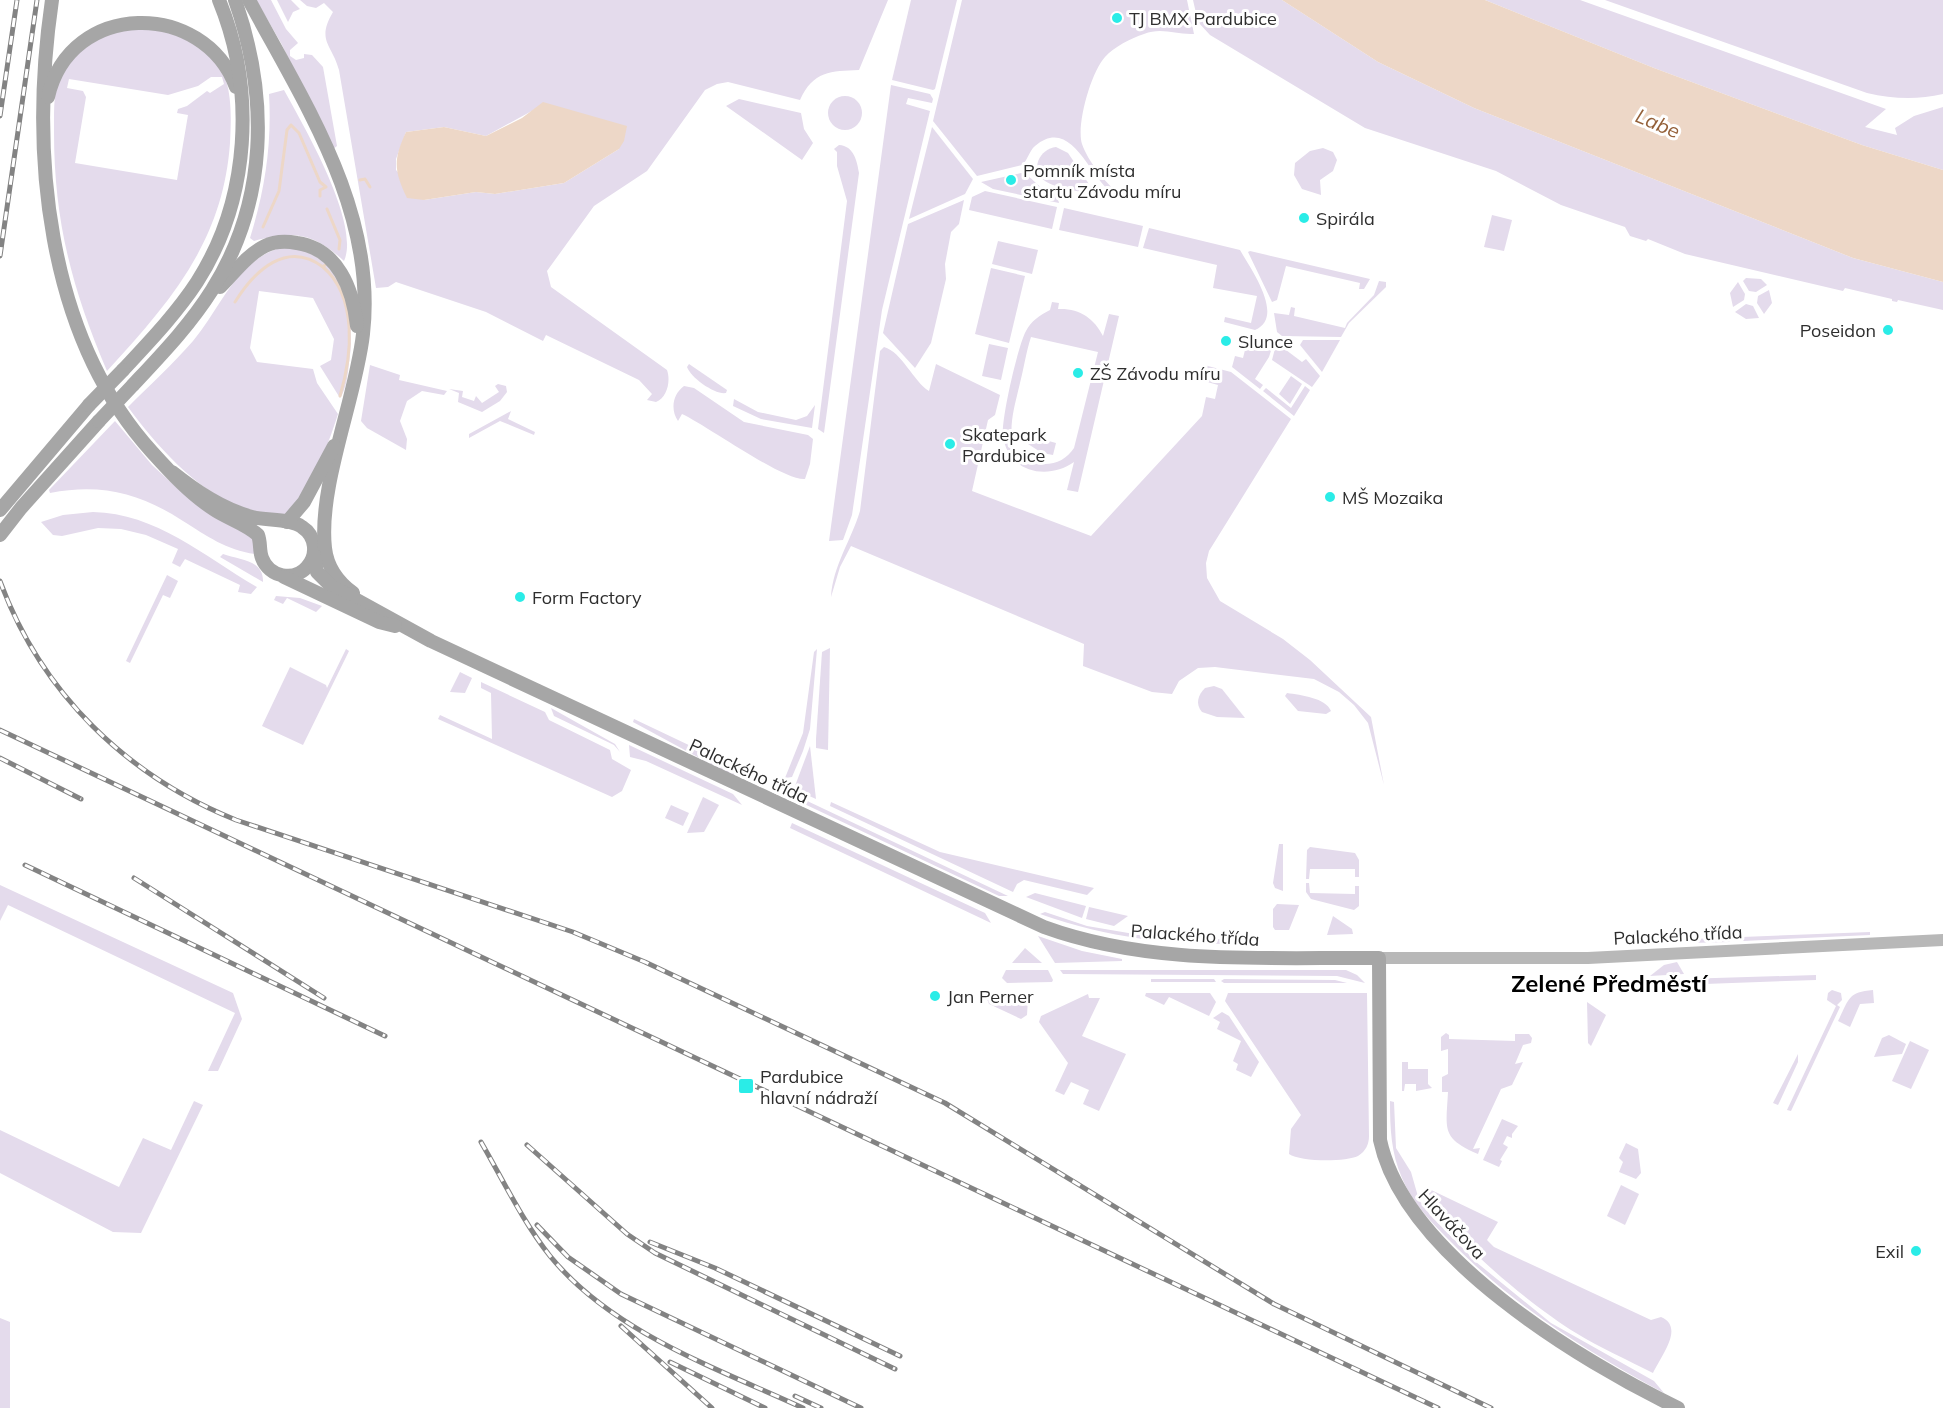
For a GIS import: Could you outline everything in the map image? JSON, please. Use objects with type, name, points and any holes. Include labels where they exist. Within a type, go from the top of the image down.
[{"type":"main road","points":[[52,0],[42,80],[44,150],[55,248],[95,368],[137,435],[206,504],[256,533],[261,544],[264,563],[280,575],[300,573],[309,565],[314,554],[320,508],[334,466],[353,387],[364,314],[358,242],[347,196],[320,135],[249,0]]},
{"type":"main road","points":[[0,510],[89,405],[173,315],[206,267],[225,221],[239,162],[243,117],[241,77],[235,46],[219,0]]},
{"type":"main road","points":[[198,310],[216,283],[237,240],[251,195],[257,161],[259,122],[257,82],[249,43],[235,0]]},
{"type":"main road","points":[[44,150],[48,95],[58,65],[69,48],[90,28],[109,18],[132,12],[156,12],[177,18],[196,28],[213,44],[227,64],[236,86],[240,113],[239,162]]},
{"type":"main road","points":[[0,535],[21,508],[198,310],[245,261],[270,244],[286,242],[309,245],[325,254],[343,275],[353,300],[358,333],[353,387]]},
{"type":"main road","points":[[343,275],[358,242]]},
{"type":"main road","points":[[261,544],[267,531],[286,522],[304,502],[344,428]]},
{"type":"main road","points":[[334,466],[326,530],[325,546],[328,561],[344,585],[383,613]]},
{"type":"main road","points":[[172,472],[225,507],[249,516],[299,525],[312,539],[314,554]]},
{"type":"main road","name":"Palackého třída","points":[[314,554],[317,572],[327,583],[383,613],[405,628],[1024,919],[1093,942],[1165,954],[1379,958]]},
{"type":"main road","name":"Palackého třída","points":[[280,575],[379,622],[405,628]]},
{"type":"main road","name":"Hlaváčova","points":[[1379,958],[1380,1140],[1387,1166],[1402,1196],[1424,1225],[1461,1262],[1527,1319],[1605,1370],[1678,1408]]},
{"type":"street","name":"Palackého třída","points":[[1379,958],[1588,958],[1943,940]]},
{"type":"shaded area","points":[[256,0],[271,0],[286,29],[298,43],[290,50],[290,56],[296,60],[304,58],[304,54],[312,55],[323,67],[337,146],[333,149],[281,43]]},
{"type":"shaded area","points":[[277,0],[291,0],[300,9],[293,12],[288,22]]},
{"type":"shaded area","points":[[300,0],[888,0],[859,70],[824,74],[811,83],[800,100],[728,82],[705,90],[647,171],[594,206],[547,271],[551,287],[667,370],[669,379],[667,389],[663,397],[656,402],[647,400],[652,394],[639,380],[546,335],[543,341],[486,312],[396,282],[388,287],[376,288],[339,70],[326,36],[328,22],[333,12],[324,3],[316,8],[307,6]],"holes":[[[539,107],[619,149],[564,183],[495,194],[476,192],[424,200],[396,170],[396,159],[406,132],[444,127],[486,136]]]},
{"type":"shaded area","points":[[911,0],[957,0],[933,90],[892,80]]},
{"type":"shaded area","points":[[962,0],[1187,0],[1194,34],[1157,31],[1128,40],[1105,57],[1090,86],[1081,124],[1082,144],[1097,170],[1117,192],[1116,196],[1107,189],[1080,154],[1060,138],[1048,138],[1035,146],[1022,165],[977,176],[933,121]]},
{"type":"shaded area","points":[[1193,0],[1282,0],[1378,62],[1474,108],[1853,258],[1943,282],[1943,310],[1898,300],[1897,302],[1892,301],[1892,299],[1845,288],[1843,291],[1685,254],[1648,239],[1646,241],[1630,236],[1625,227],[1561,205],[1496,171],[1365,128],[1210,35],[1198,22]]},
{"type":"shaded area","points":[[1485,0],[1580,0],[1886,109],[1865,127],[1897,135],[1895,128],[1914,116],[1943,107],[1943,170],[1862,145],[1654,68]]},
{"type":"shaded area","points":[[1605,0],[1943,0],[1943,94],[1905,98],[1867,93]]},
{"type":"shaded area","points":[[112,23],[195,35],[224,74],[228,88],[231,120],[225,178],[217,211],[205,240],[172,295],[107,371],[84,312],[67,254],[57,195],[54,104],[56,86],[66,60],[81,45]],"holes":[[[211,77],[222,77],[224,84],[210,93],[207,91],[187,106],[178,109],[177,113],[188,115],[177,180],[75,163],[86,97],[83,91],[67,88],[69,79],[168,95],[198,86]]]},
{"type":"shaded area","points":[[891,85],[930,94],[933,99],[932,103],[908,98],[906,104],[930,111],[882,310],[852,515],[843,540],[829,541]]},
{"type":"shaded area","points":[[284,90],[316,149],[337,199],[347,244],[344,261],[323,245],[303,236],[281,236],[254,241],[250,238],[260,202],[266,167],[269,94]]},
{"type":"shaded area","points":[[845,96],[857,101],[862,113],[857,125],[845,130],[833,125],[828,113],[833,101]]},
{"type":"shaded area","points":[[739,99],[801,113],[804,129],[813,143],[802,160],[726,106]]},
{"type":"shaded area","points":[[932,127],[973,179],[965,194],[909,219]]},
{"type":"shaded area","points":[[839,145],[851,151],[856,159],[859,173],[824,433],[818,429],[847,201],[837,166],[837,152],[834,149]]},
{"type":"shaded area","points":[[1056,147],[1068,153],[1095,193],[1055,186],[1040,176],[1038,160],[1045,151]]},
{"type":"shaded area","points":[[1323,148],[1333,152],[1337,160],[1333,171],[1320,180],[1321,195],[1302,189],[1294,175],[1295,163],[1310,151]]},
{"type":"shaded area","points":[[1021,173],[1030,177],[1045,190],[1057,195],[1059,203],[993,189],[981,182]]},
{"type":"shaded area","points":[[985,191],[1057,207],[1052,229],[969,210],[972,197]]},
{"type":"shaded area","points":[[964,200],[959,224],[951,232],[945,264],[946,279],[931,343],[915,368],[883,333],[908,224]]},
{"type":"shaded area","points":[[1064,208],[1143,226],[1138,247],[1059,230]]},
{"type":"shaded area","points":[[1492,215],[1512,220],[1504,251],[1484,247]]},
{"type":"shaded area","points":[[1149,228],[1240,250],[1267,304],[1264,324],[1255,330],[1224,322],[1225,317],[1251,323],[1257,296],[1213,288],[1217,265],[1143,248]]},
{"type":"shaded area","points":[[998,241],[1038,250],[1032,274],[992,264]]},
{"type":"shaded area","points":[[280,248],[301,250],[318,258],[331,270],[347,304],[351,344],[346,382],[340,398],[320,366],[331,360],[334,339],[313,298],[259,291],[250,348],[257,362],[313,369],[317,383],[338,414],[317,468],[303,493],[285,517],[244,509],[207,489],[177,464],[128,407],[193,341],[240,275],[265,254]]},
{"type":"shaded area","points":[[1248,252],[1370,279],[1364,289],[1359,289],[1360,283],[1286,266],[1277,300],[1272,302]]},
{"type":"shaded area","points":[[991,268],[1025,276],[1009,343],[975,334]]},
{"type":"shaded area","points":[[1746,278],[1761,279],[1767,285],[1756,292],[1749,291],[1743,281]]},
{"type":"shaded area","points":[[1379,281],[1386,282],[1386,287],[1349,323],[1341,337],[1282,336],[1277,332],[1274,313],[1289,315],[1291,307],[1295,308],[1294,316],[1345,328],[1347,323],[1374,295]]},
{"type":"shaded area","points":[[1738,282],[1745,294],[1744,300],[1733,307],[1730,293]]},
{"type":"shaded area","points":[[1769,290],[1772,303],[1764,314],[1757,303],[1758,296]]},
{"type":"shaded area","points":[[1052,302],[1059,303],[1058,309],[1079,312],[1095,324],[1103,336],[1109,314],[1119,316],[1078,492],[1067,490],[1074,462],[1052,471],[1030,470],[1012,458],[1006,448],[1003,435],[1007,399],[1023,339],[1033,321],[1050,310]],"holes":[[[1031,337],[1098,352],[1074,448],[1064,458],[1047,464],[1028,460],[1018,453],[1013,444],[1012,419]]]},
{"type":"shaded area","points":[[1746,304],[1753,306],[1759,318],[1746,319],[1735,312]]},
{"type":"shaded area","points":[[1254,336],[1274,341],[1269,357],[1255,379],[1263,385],[1260,389],[1232,367],[1235,356],[1243,358],[1247,342],[1253,343]]},
{"type":"shaded area","points":[[1303,340],[1340,340],[1322,372],[1300,345]]},
{"type":"shaded area","points":[[1277,341],[1283,343],[1282,347],[1302,362],[1306,359],[1320,376],[1312,387],[1272,360]]},
{"type":"shaded area","points":[[989,344],[1008,348],[1001,380],[982,376]]},
{"type":"shaded area","points":[[884,347],[902,360],[929,391],[936,364],[1000,395],[995,415],[988,420],[972,491],[1091,536],[1202,416],[1206,397],[1215,399],[1218,385],[1200,380],[1204,365],[1231,372],[1291,419],[1209,551],[1206,563],[1207,578],[1220,601],[1283,639],[1310,660],[1371,717],[1384,785],[1368,723],[1354,705],[1339,692],[1314,679],[1215,667],[1198,668],[1179,681],[1172,694],[1152,692],[1083,666],[1084,644],[851,546],[840,567],[831,597],[835,574],[860,511],[880,351]]},
{"type":"shaded area","points":[[689,364],[727,390],[726,393],[710,389],[698,381],[689,371],[687,367]]},
{"type":"shaded area","points":[[370,365],[400,375],[399,380],[447,391],[444,395],[422,391],[407,401],[400,421],[407,439],[406,450],[367,428],[361,421]]},
{"type":"shaded area","points":[[1291,376],[1302,384],[1290,404],[1279,394]]},
{"type":"shaded area","points":[[498,384],[506,386],[507,392],[500,401],[482,412],[458,402],[459,393],[449,389],[463,391],[462,397],[474,401],[476,396],[482,403],[499,392],[495,386]]},
{"type":"shaded area","points":[[684,386],[694,388],[744,422],[808,435],[813,439],[810,464],[805,479],[780,471],[682,414],[678,421],[673,407],[677,393]]},
{"type":"shaded area","points":[[1305,386],[1310,390],[1294,416],[1263,391],[1266,388],[1291,408]]},
{"type":"shaded area","points":[[734,399],[758,412],[796,420],[807,416],[815,405],[812,428],[761,419],[733,406]]},
{"type":"shaded area","points":[[511,411],[508,419],[535,432],[534,435],[500,421],[469,438],[469,434]]},
{"type":"shaded area","points":[[115,421],[152,465],[176,487],[254,538],[255,554],[226,546],[167,511],[135,497],[86,489],[50,493],[49,490]]},
{"type":"shaded area","points":[[1045,440],[1056,443],[1053,455],[1042,453],[1028,444]]},
{"type":"shaded area","points":[[93,512],[116,514],[159,528],[257,587],[251,594],[238,592],[240,585],[185,559],[180,567],[172,563],[178,549],[146,535],[121,529],[98,528],[62,536],[53,535],[41,522],[63,515]]},
{"type":"shaded area","points":[[223,554],[255,565],[262,574],[263,582],[220,557]]},
{"type":"shaded area","points":[[167,575],[178,581],[170,598],[163,595],[130,663],[126,661]]},
{"type":"shaded area","points":[[276,596],[300,598],[322,606],[316,612],[287,598],[283,604],[274,600]]},
{"type":"shaded area","points":[[830,648],[828,750],[816,748],[816,739],[822,652]]},
{"type":"shaded area","points":[[346,649],[349,651],[303,745],[262,726],[290,667],[326,685],[327,688]]},
{"type":"shaded area","points":[[817,649],[810,729],[792,777],[785,778],[803,733],[814,652]]},
{"type":"shaded area","points":[[460,672],[472,678],[465,693],[450,692]]},
{"type":"shaded area","points":[[481,682],[545,712],[549,720],[610,750],[612,759],[631,770],[622,791],[612,797],[438,719],[440,715],[492,739],[491,693],[481,688]]},
{"type":"shaded area","points":[[1214,686],[1222,689],[1245,718],[1217,717],[1202,712],[1198,703],[1199,697],[1205,688]]},
{"type":"shaded area","points":[[1287,693],[1319,700],[1331,711],[1326,714],[1298,711],[1285,696]]},
{"type":"shaded area","points":[[551,708],[615,744],[620,752],[614,745],[554,716]]},
{"type":"shaded area","points":[[634,719],[735,767],[746,767],[755,772],[743,777],[729,774],[633,722]]},
{"type":"shaded area","points":[[629,745],[733,794],[742,805],[646,761],[630,757]]},
{"type":"shaded area","points":[[810,746],[816,799],[798,791],[795,786]]},
{"type":"shaded area","points":[[703,797],[719,805],[704,832],[687,833]]},
{"type":"shaded area","points":[[803,799],[1008,896],[999,896],[798,801]]},
{"type":"shaded area","points":[[831,802],[940,852],[1094,888],[1087,895],[1024,880],[1017,884],[1013,892],[830,806]]},
{"type":"shaded area","points":[[671,805],[689,813],[683,826],[665,818]]},
{"type":"shaded area","points":[[792,823],[985,913],[991,923],[790,828]]},
{"type":"shaded area","points":[[1279,844],[1283,844],[1283,891],[1275,888],[1273,883]]},
{"type":"shaded area","points":[[1310,847],[1355,853],[1359,860],[1359,877],[1355,877],[1355,869],[1310,869],[1309,879],[1306,879],[1307,850]]},
{"type":"shaded area","points":[[1306,883],[1309,883],[1310,893],[1355,894],[1355,886],[1359,886],[1359,906],[1354,910],[1311,899],[1306,892]]},
{"type":"shaded area","points":[[0,885],[233,993],[242,1019],[218,1071],[208,1071],[235,1013],[8,905],[0,921]]},
{"type":"shaded area","points":[[1035,893],[1086,906],[1082,918],[1026,897]]},
{"type":"shaded area","points":[[1277,904],[1299,905],[1289,930],[1275,930],[1273,927],[1273,909]]},
{"type":"shaded area","points":[[1089,907],[1128,916],[1114,926],[1086,919]]},
{"type":"shaded area","points":[[1045,912],[1087,926],[1152,937],[1246,940],[1242,944],[1214,944],[1140,938],[1091,929],[1040,914]]},
{"type":"shaded area","points":[[1333,916],[1352,929],[1353,934],[1327,935]]},
{"type":"shaded area","points":[[1870,932],[1870,935],[1743,941],[1742,937]]},
{"type":"shaded area","points":[[1038,936],[1082,951],[1122,959],[1122,961],[1055,963]]},
{"type":"shaded area","points":[[1729,938],[1730,942],[1648,944],[1643,940]]},
{"type":"shaded area","points":[[1025,948],[1042,963],[1012,963]]},
{"type":"shaded area","points":[[1677,962],[1684,974],[1650,976],[1664,965]]},
{"type":"shaded area","points":[[1006,970],[1048,970],[1053,980],[1052,982],[1007,983],[1002,978]]},
{"type":"shaded area","points":[[1060,970],[1346,970],[1357,975],[1365,983],[1337,976],[1063,974]]},
{"type":"shaded area","points":[[1816,975],[1816,980],[1650,986],[1650,980]]},
{"type":"shaded area","points":[[1151,979],[1214,979],[1216,982],[1151,982]]},
{"type":"shaded area","points":[[1224,979],[1335,980],[1347,983],[1224,983],[1221,981]]},
{"type":"shaded area","points":[[1832,990],[1841,993],[1842,1000],[1837,1005],[1840,1007],[1791,1111],[1787,1110],[1836,1006],[1827,1000],[1828,993]]},
{"type":"shaded area","points":[[1873,990],[1874,1003],[1860,1004],[1850,1027],[1838,1021],[1853,995]]},
{"type":"shaded area","points":[[1146,993],[1210,993],[1216,1002],[1209,1016],[1169,997],[1164,1005],[1145,996]]},
{"type":"shaded area","points":[[1228,993],[1367,993],[1369,1136],[1361,1154],[1352,1158],[1323,1160],[1303,1159],[1289,1154],[1291,1129],[1301,1115],[1225,1001]]},
{"type":"shaded area","points":[[1088,994],[1089,998],[1100,998],[1082,1036],[1126,1054],[1099,1111],[1083,1104],[1089,1090],[1071,1082],[1064,1095],[1055,1091],[1068,1063],[1039,1022],[1041,1016]]},
{"type":"shaded area","points":[[990,995],[1024,995],[1028,999],[1027,1015],[1021,1019],[989,1004],[987,999]]},
{"type":"shaded area","points":[[1587,1002],[1606,1015],[1591,1046],[1588,1043]]},
{"type":"shaded area","points":[[1222,1012],[1229,1016],[1259,1062],[1251,1077],[1236,1070],[1238,1064],[1233,1061],[1241,1041],[1217,1029],[1220,1022],[1213,1018]]},
{"type":"shaded area","points":[[1446,1033],[1449,1039],[1515,1041],[1515,1034],[1529,1034],[1532,1038],[1531,1043],[1523,1045],[1515,1064],[1523,1062],[1512,1085],[1501,1089],[1473,1149],[1480,1148],[1478,1154],[1457,1143],[1448,1131],[1448,1092],[1442,1092],[1442,1077],[1448,1074],[1448,1049],[1441,1051],[1441,1037]]},
{"type":"shaded area","points":[[1889,1035],[1906,1044],[1902,1054],[1874,1057],[1882,1038]]},
{"type":"shaded area","points":[[1910,1041],[1929,1050],[1911,1089],[1892,1081]]},
{"type":"shaded area","points":[[1798,1054],[1798,1062],[1778,1105],[1773,1103]]},
{"type":"shaded area","points":[[1402,1062],[1408,1062],[1408,1069],[1428,1069],[1428,1084],[1432,1088],[1416,1091],[1416,1084],[1405,1084],[1404,1091],[1402,1091]]},
{"type":"shaded area","points":[[194,1101],[203,1105],[141,1233],[113,1232],[0,1173],[0,1130],[119,1187],[143,1138],[171,1150]]},
{"type":"shaded area","points":[[1390,1101],[1394,1102],[1396,1148],[1411,1172],[1419,1200],[1430,1215],[1476,1262],[1551,1323],[1654,1381],[1664,1393],[1607,1361],[1552,1326],[1500,1287],[1437,1228],[1406,1187],[1398,1169],[1392,1140]]},
{"type":"shaded area","points":[[1502,1119],[1518,1126],[1512,1138],[1507,1136],[1503,1144],[1508,1147],[1500,1160],[1502,1161],[1499,1167],[1483,1160]]},
{"type":"shaded area","points":[[1626,1143],[1638,1149],[1641,1173],[1636,1179],[1619,1172],[1623,1162],[1619,1158]]},
{"type":"shaded area","points":[[1621,1185],[1639,1194],[1625,1225],[1607,1216]]},
{"type":"shaded area","points":[[1425,1187],[1498,1222],[1487,1240],[1494,1247],[1651,1320],[1661,1317],[1668,1322],[1671,1328],[1669,1342],[1653,1373],[1576,1333],[1536,1306],[1493,1270],[1453,1231],[1424,1193]]},
{"type":"shaded area","points":[[0,1318],[10,1322],[10,1408],[0,1408]]},
{"type":"water","name":"Labe","points":[[1282,0],[1485,0],[1654,68],[1862,145],[1943,170],[1943,282],[1853,258],[1474,108],[1378,62]]},
{"type":"water","points":[[543,102],[627,126],[624,141],[619,149],[564,183],[495,194],[476,192],[424,200],[407,198],[397,165],[399,150],[406,132],[444,127],[486,136],[522,118]]},
{"type":"waterway","points":[[263,227],[279,191],[287,130],[291,125],[299,133],[320,182],[326,187],[320,190],[320,196]]},
{"type":"waterway","points":[[360,180],[365,179],[370,187]]},
{"type":"waterway","points":[[327,209],[340,240],[339,249]]},
{"type":"waterway","points":[[235,302],[252,279],[273,262],[297,257],[310,259],[323,267],[325,265]]},
{"type":"waterway","points":[[323,267],[342,294],[347,310],[349,346],[340,396]]},
{"type":"railway","points":[[0,116],[17,0]]},
{"type":"railway","points":[[0,256],[37,0]]},
{"type":"railway","points":[[0,581],[17,622],[39,659],[64,694],[92,726],[124,755],[159,780],[196,802],[236,820],[573,932],[645,962],[945,1103],[1274,1304],[1491,1408]]},
{"type":"railway","points":[[0,730],[1438,1408]]},
{"type":"railway","points":[[0,758],[81,799]]},
{"type":"railway","points":[[25,865],[385,1036]]},
{"type":"railway","points":[[134,878],[324,998]]},
{"type":"railway","points":[[481,1142],[540,1243],[575,1283],[603,1306],[667,1346],[803,1408]]},
{"type":"railway","points":[[527,1145],[627,1234],[655,1253],[895,1369]]},
{"type":"railway","points":[[537,1225],[568,1257],[621,1294],[861,1408]]},
{"type":"railway","points":[[650,1242],[715,1268],[900,1356]]},
{"type":"railway","points":[[621,1326],[712,1408]]},
{"type":"railway","points":[[670,1362],[765,1408]]},
{"type":"railway","points":[[795,1396],[821,1408]]},
{"type":"place","name":"TJ BMX Pardubice","points":[[1117,18]]},
{"type":"place","name":"Pomník místa startu Závodu míru","points":[[1011,180]]},
{"type":"place","name":"Spirála","points":[[1304,218]]},
{"type":"place","name":"Poseidon","points":[[1888,330]]},
{"type":"place","name":"Slunce","points":[[1226,341]]},
{"type":"place","name":"ZŠ Závodu míru","points":[[1078,373]]},
{"type":"place","name":"Skatepark Pardubice","points":[[950,444]]},
{"type":"place","name":"MŠ Mozaika","points":[[1330,497]]},
{"type":"place","name":"Form Factory","points":[[520,597]]},
{"type":"place","name":"Jan Perner","points":[[935,996]]},
{"type":"place","name":"Pardubice hlavní nádraží","points":[[746,1086]]},
{"type":"place","name":"Exil","points":[[1916,1251]]},
{"type":"district","name":"Zelené Předměstí","points":[[1609,983]]}]
